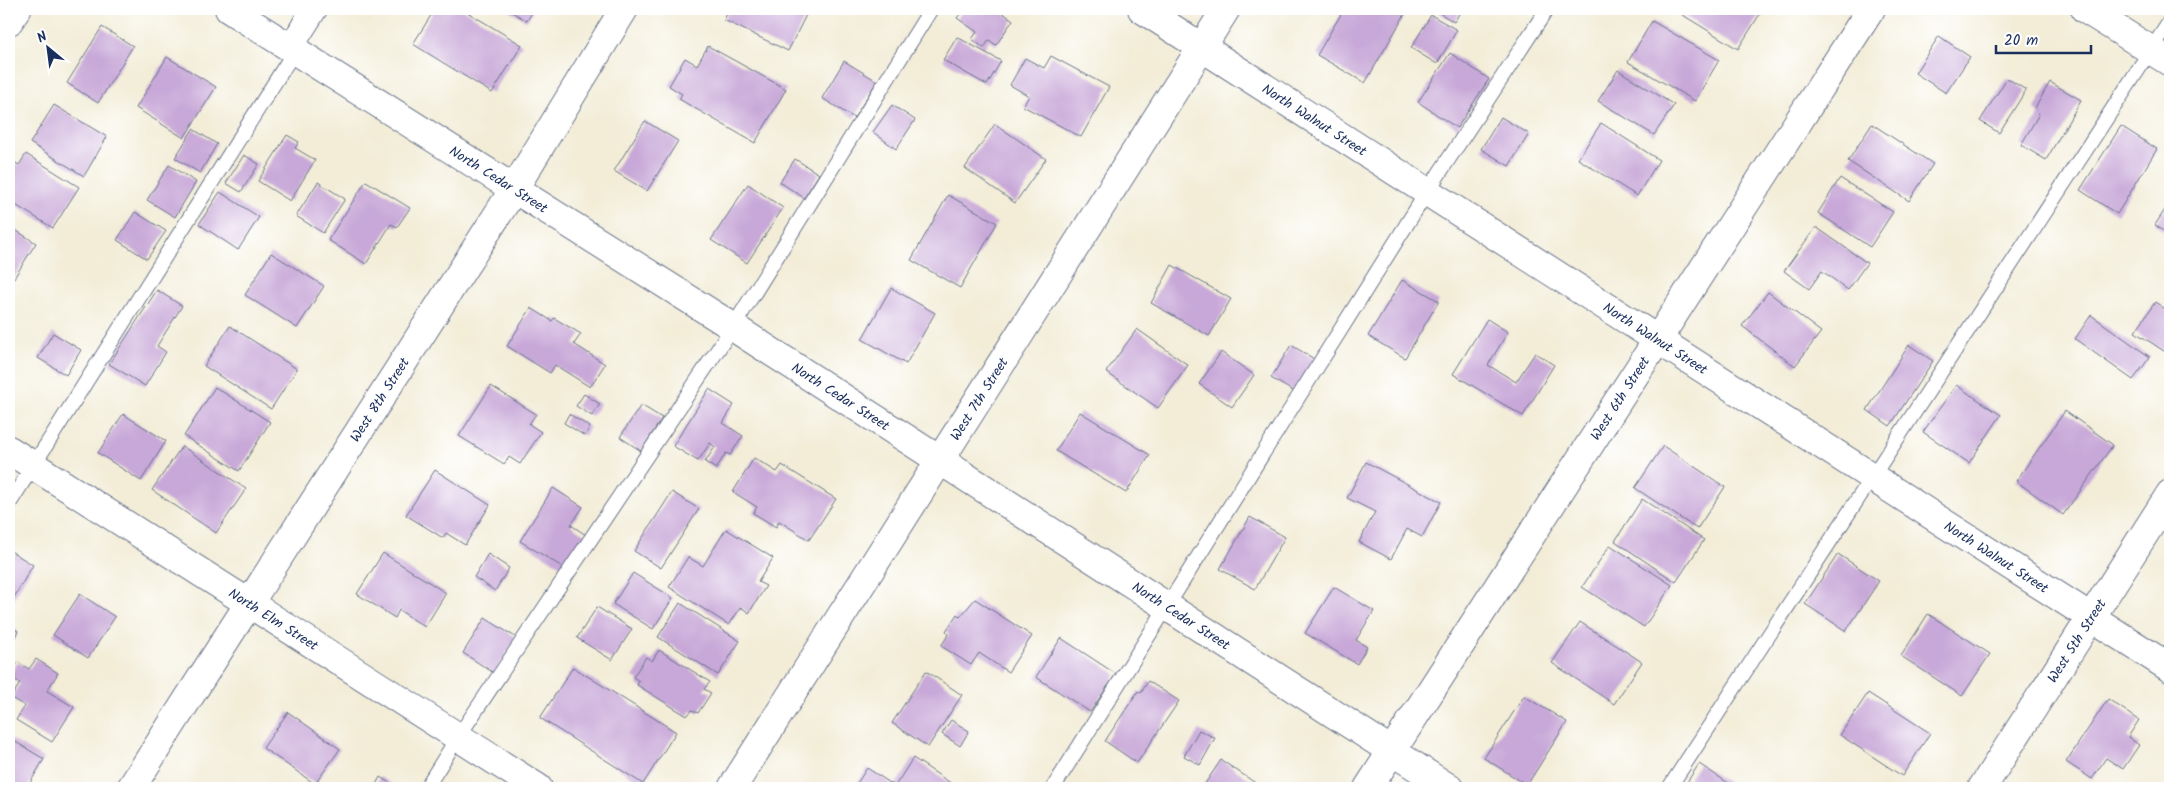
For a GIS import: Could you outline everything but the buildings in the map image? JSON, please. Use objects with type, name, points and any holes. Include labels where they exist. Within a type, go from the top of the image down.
[{"type":"street","points":[[9,21],[17,9]]},
{"type":"street","name":"North Cedar Street","points":[[229,9],[733,327],[1450,788]]},
{"type":"street","name":"West 8th Street","points":[[131,788],[514,189],[624,9]]},
{"type":"street","name":"North Walnut Street","points":[[1142,9],[2170,668]]},
{"type":"street","name":"West 7th Street","points":[[732,788],[1226,9]]},
{"type":"street","name":"West 6th Street","points":[[1368,788],[1656,339],[1871,9]]},
{"type":"street","points":[[2085,9],[2161,56]]},
{"type":"street","name":"North Elm Street","points":[[9,450],[538,788]]},
{"type":"street","name":"West 5th Street","points":[[1982,788],[2170,494]]},
{"type":"lane","points":[[291,48],[307,9]]},
{"type":"lane","points":[[9,504],[291,48],[321,9]]},
{"type":"lane","points":[[426,788],[458,737],[733,327],[931,9]]},
{"type":"lane","points":[[1053,788],[1427,192],[1546,9]]},
{"type":"lane","points":[[1669,788],[1871,476],[2161,56],[2170,21]]}]
